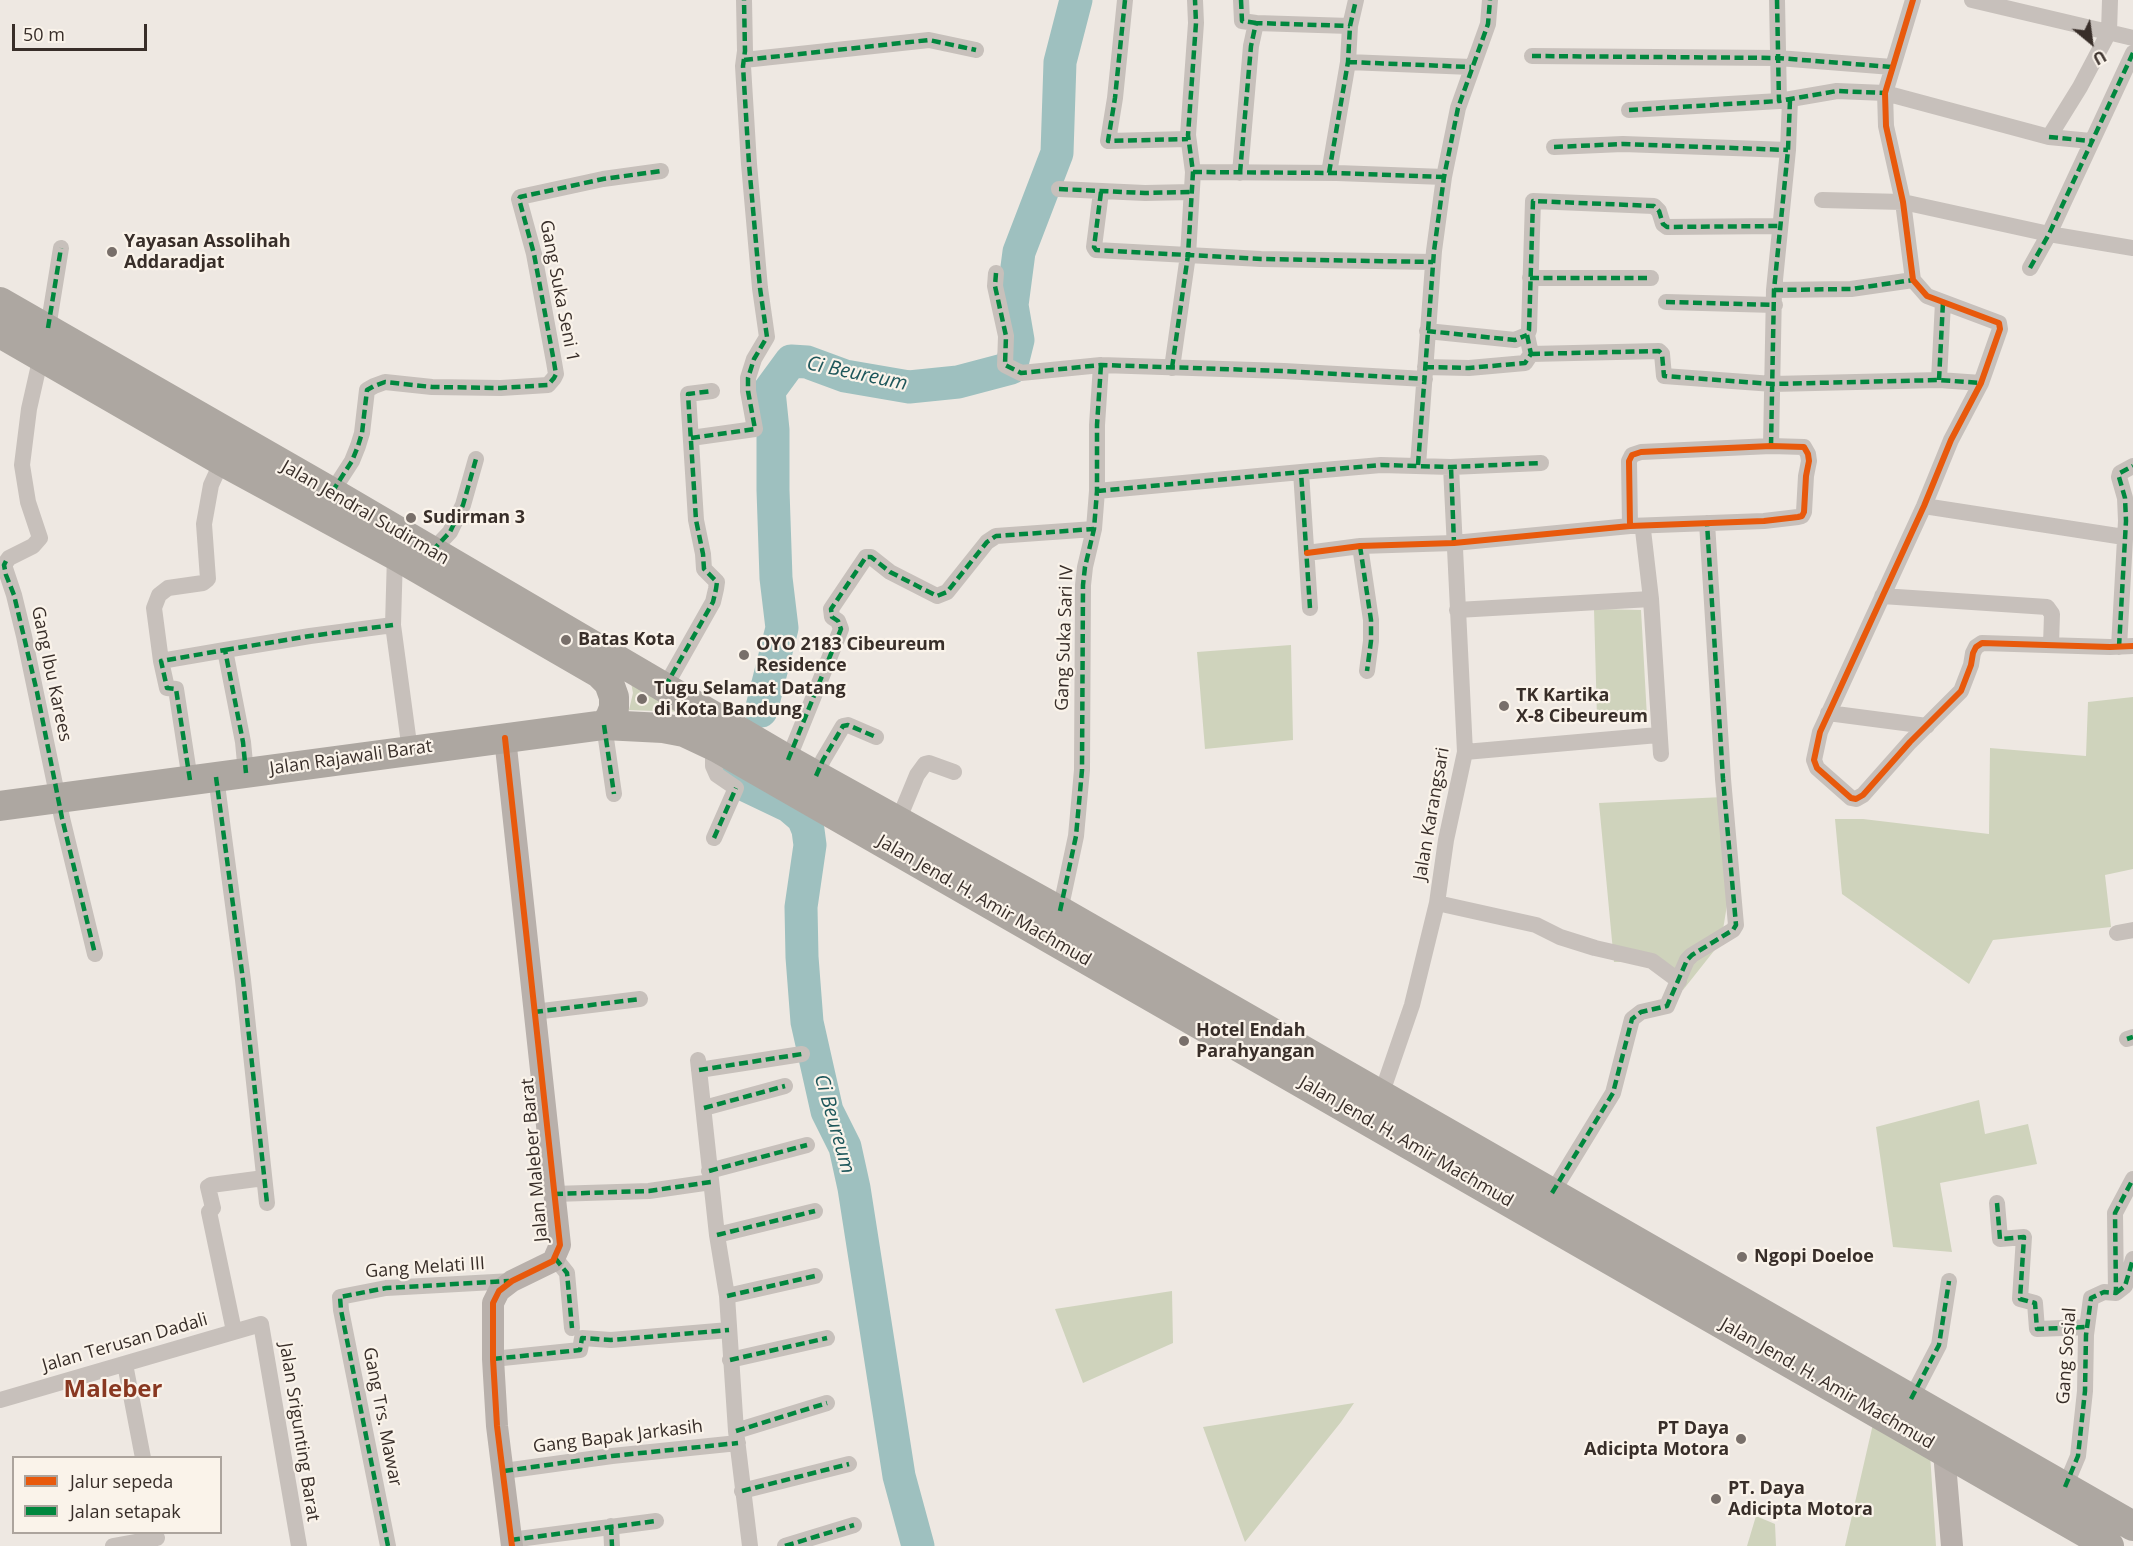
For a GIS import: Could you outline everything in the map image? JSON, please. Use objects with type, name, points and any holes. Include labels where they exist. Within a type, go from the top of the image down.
[{"type":"highway","name":"Jalan Jendral Sudirman","points":[[0,302],[45,343],[222,461],[269,472],[332,492],[665,687],[716,737]]},
{"type":"highway","name":"Jalan Jendral Sudirman","points":[[0,333],[45,343],[269,472],[395,555],[599,673],[609,683],[614,697],[614,708],[604,725]]},
{"type":"highway","name":"Jalan Rajawali Barat","points":[[0,806],[604,725],[675,729],[716,737]]},
{"type":"highway","name":"Jalan Jend. H. Amir Machmud","points":[[716,737],[788,760],[1060,911],[1376,1108],[1944,1452],[2109,1546]]},
{"type":"highway","name":"Jalan Jend. H. Amir Machmud","points":[[716,737],[1376,1108],[1552,1193],[2133,1526]]},
{"type":"street","points":[[691,438],[753,430],[755,427],[748,391],[748,378],[754,359],[767,337],[753,207],[744,60],[744,0]]},
{"type":"street","points":[[1125,0],[1108,141],[1188,139]]},
{"type":"street","points":[[1172,368],[1188,255],[1192,172],[1188,139],[1196,23],[1195,0]]},
{"type":"street","points":[[1241,0],[1242,21],[1350,26]]},
{"type":"street","points":[[1329,173],[1348,62],[1350,26],[1356,0]]},
{"type":"street","points":[[1418,465],[1433,262],[1444,177],[1458,108],[1488,24],[1490,0]]},
{"type":"street","points":[[1771,446],[1774,298],[1788,150],[1785,100],[1778,58],[1778,0]]},
{"type":"street","points":[[1912,0],[1885,93],[1886,126],[1903,202],[1913,280],[1926,296],[2000,325],[1981,383],[1951,440],[1924,506],[1820,732],[1814,759],[1817,768],[1851,798],[1863,795],[1910,742],[1961,691],[1966,683],[1976,647],[1982,643],[2126,646],[2125,498],[2119,477],[2120,473],[2133,466]]},
{"type":"street","points":[[1972,0],[2133,39]]},
{"type":"street","points":[[2049,137],[2080,87],[2109,32],[2110,0]]},
{"type":"street","points":[[1240,173],[1251,46],[1256,23]]},
{"type":"street","points":[[744,60],[929,40],[976,50]]},
{"type":"street","points":[[2030,268],[2049,234],[2133,53]]},
{"type":"street","points":[[1532,57],[1778,58],[1892,67]]},
{"type":"street","points":[[1348,62],[1471,67]]},
{"type":"street","points":[[1629,111],[1785,100],[1837,91],[1885,93],[2049,137],[2091,141]]},
{"type":"street","points":[[1554,147],[1623,144],[1788,150]]},
{"type":"street","name":"Gang Suka Seni 1","points":[[332,492],[352,461],[358,446],[362,433],[367,390],[374,386],[385,382],[432,387],[501,388],[548,385],[554,378],[556,374],[534,255],[519,199],[523,196],[603,179],[661,171]]},
{"type":"street","points":[[1192,172],[1444,177]]},
{"type":"street","points":[[1059,189],[1101,192],[1191,192]]},
{"type":"street","points":[[1101,192],[1094,247],[1096,250],[1261,259],[1433,262]]},
{"type":"street","points":[[1822,200],[1903,202],[2049,234],[2133,248]]},
{"type":"street","points":[[996,273],[994,286],[1006,336],[1005,365],[1021,373],[1101,365],[1425,373],[1525,363],[1531,354],[1527,335],[1533,201],[1654,206],[1659,211],[1663,224],[1667,227],[1780,226]]},
{"type":"street","points":[[45,343],[60,248]]},
{"type":"street","points":[[1530,278],[1651,278]]},
{"type":"street","points":[[1666,302],[1774,298],[1913,280]]},
{"type":"street","points":[[1939,380],[1943,302]]},
{"type":"street","points":[[1427,331],[1515,340],[1527,335]]},
{"type":"street","name":"Gang Ibu Karees","points":[[45,343],[29,409],[22,465],[23,484],[40,538],[33,546],[6,561],[4,565],[24,636],[58,798],[95,954]]},
{"type":"street","points":[[1531,354],[1659,351],[1662,354],[1664,376],[1773,384],[1939,380],[1981,383]]},
{"type":"street","name":"Gang Suka Sari IV","points":[[1060,911],[1077,825],[1082,770],[1083,585],[1094,529],[1101,365]]},
{"type":"street","points":[[665,687],[713,602],[716,589],[717,582],[704,569],[696,520],[688,394],[712,391]]},
{"type":"street","points":[[1307,553],[1360,546],[1454,543],[1636,528],[1764,521],[1802,516],[1809,461],[1804,447],[1771,446],[1641,452],[1632,455],[1629,461],[1636,528],[1651,599],[1661,754]]},
{"type":"street","points":[[432,551],[450,532],[463,505],[476,459]]},
{"type":"street","points":[[222,461],[211,484],[204,524],[208,579],[203,583],[168,588],[155,601],[161,661],[167,688],[176,689],[203,778],[243,980],[267,1203]]},
{"type":"street","points":[[1097,491],[1381,465],[1451,467],[1541,463]]},
{"type":"street","name":"Jalan Karangsari","points":[[1376,1108],[1412,1005],[1437,903],[1446,840],[1465,752],[1451,467]]},
{"type":"street","points":[[1301,472],[1311,608]]},
{"type":"street","points":[[1924,506],[2124,537]]},
{"type":"street","points":[[1552,1193],[1614,1093],[1632,1019],[1641,1012],[1667,1006],[1683,966],[1692,955],[1733,930],[1736,922],[1722,757],[1707,523]]},
{"type":"street","points":[[788,760],[841,629],[838,621],[832,617],[831,609],[866,557],[871,557],[891,572],[937,596],[946,592],[987,542],[996,536],[1094,529]]},
{"type":"street","points":[[1360,546],[1371,620],[1367,671]]},
{"type":"street","points":[[395,555],[393,625],[410,751]]},
{"type":"street","points":[[1882,596],[2047,607],[2052,614],[2051,645]]},
{"type":"street","points":[[1457,610],[1651,599]]},
{"type":"street","points":[[161,661],[310,636],[393,625]]},
{"type":"street","points":[[225,650],[243,742],[246,773]]},
{"type":"street","points":[[1828,713],[1927,726]]},
{"type":"street","points":[[604,725],[614,794]]},
{"type":"street","points":[[816,776],[843,726],[848,725],[876,737]]},
{"type":"street","points":[[1465,752],[1658,735]]},
{"type":"street","points":[[714,838],[736,788],[717,775],[713,766],[716,737]]},
{"type":"street","name":"Jalan Maleber Barat","points":[[505,738],[560,1245],[555,1258],[547,1265],[512,1281],[499,1291],[494,1303],[497,1426],[512,1543]]},
{"type":"street","points":[[898,821],[922,767],[929,763],[954,772]]},
{"type":"street","points":[[1437,903],[1536,925],[1560,937],[1595,948],[1652,961],[1678,981]]},
{"type":"street","points":[[534,1012],[640,999]]},
{"type":"street","points":[[750,1546],[737,1437],[727,1296],[717,1235],[699,1065],[802,1054]]},
{"type":"street","points":[[704,1108],[785,1086]]},
{"type":"street","points":[[554,1194],[649,1191],[710,1177],[807,1144]]},
{"type":"street","points":[[234,1331],[209,1212],[213,1208],[208,1187],[264,1178]]},
{"type":"street","points":[[2116,1293],[2115,1213],[2133,1179]]},
{"type":"street","points":[[1996,1203],[2001,1239],[2024,1237],[2020,1299],[2035,1303],[2037,1329],[2087,1327]]},
{"type":"street","points":[[717,1235],[816,1211]]},
{"type":"street","points":[[555,1258],[567,1273],[572,1328]]},
{"type":"street","points":[[2116,1293],[2125,1286],[2133,1259]]},
{"type":"street","points":[[727,1296],[815,1276]]},
{"type":"street","name":"Gang Melati III","points":[[342,1296],[386,1288],[512,1281]]},
{"type":"street","points":[[1911,1399],[1939,1345],[1949,1281]]},
{"type":"street","name":"Gang Sosial","points":[[2065,1487],[2078,1456],[2091,1298],[2104,1292],[2116,1293]]},
{"type":"street","name":"Gang Trs. Mawar","points":[[342,1296],[341,1310],[388,1546]]},
{"type":"street","name":"Jalan Terusan Dadali","points":[[0,1400],[261,1324]]},
{"type":"street","name":"Jalan Srigunting Barat","points":[[261,1324],[298,1546]]},
{"type":"street","points":[[494,1359],[580,1350],[582,1338],[611,1340],[729,1330]]},
{"type":"street","points":[[730,1360],[827,1338]]},
{"type":"street","points":[[125,1364],[143,1456]]},
{"type":"street","name":"Gang Bapak Jarkasih","points":[[504,1471],[737,1437],[827,1403]]},
{"type":"street","points":[[1944,1452],[1952,1546]]},
{"type":"street","points":[[742,1491],[849,1464]]},
{"type":"street","points":[[512,1543],[610,1526],[656,1521]]},
{"type":"street","points":[[785,1546],[854,1525]]},
{"type":"street","points":[[610,1526],[612,1546]]},
{"type":"street","points":[[113,1546],[158,1539]]},
{"type":"green space","points":[[1594,609],[1641,610],[1647,717],[1597,718]]},
{"type":"green space","points":[[1291,645],[1293,740],[1205,749],[1197,652]]},
{"type":"green space","points":[[629,672],[682,712],[629,710],[633,693]]},
{"type":"green space","points":[[2133,697],[2133,869],[2105,875],[2111,927],[1993,940],[1969,984],[1842,894],[1835,819],[1863,819],[1989,834],[1990,748],[2086,756],[2088,702]]},
{"type":"green space","points":[[1723,797],[1727,905],[1721,942],[1683,990],[1652,962],[1614,962],[1599,803]]},
{"type":"green space","points":[[1979,1100],[1985,1134],[2028,1124],[2037,1164],[1940,1183],[1952,1252],[1893,1247],[1876,1127]]},
{"type":"green space","points":[[1172,1291],[1173,1343],[1083,1383],[1055,1309]]},
{"type":"green space","points":[[1354,1403],[1341,1422],[1245,1542],[1203,1427]]},
{"type":"green space","points":[[1873,1424],[1930,1454],[1936,1546],[1845,1546]]},
{"type":"green space","points":[[1756,1516],[1775,1524],[1776,1546],[1747,1546]]},
{"type":"waterway","name":"Ci Beureum","points":[[761,711],[782,628],[776,578],[773,430],[769,391],[791,361],[807,362],[845,376],[909,387],[958,382],[1011,368],[1018,340],[1012,305],[1019,252],[1057,153],[1060,62],[1076,0]]},
{"type":"waterway","name":"Ci Beureum","points":[[738,770],[739,778],[745,785],[789,806],[803,818],[808,830],[810,845],[801,907],[807,1022],[827,1111],[845,1147],[854,1188],[899,1476],[918,1546]]},
{"type":"marked path","points":[[691,438],[755,429],[748,378],[754,359],[767,337],[760,288],[749,164],[743,66],[744,0]]},
{"type":"marked path","points":[[1125,0],[1115,98],[1108,141],[1188,139]]},
{"type":"marked path","points":[[1172,368],[1188,255],[1193,172],[1188,135],[1196,23],[1195,0]]},
{"type":"marked path","points":[[1241,0],[1242,21],[1256,23]]},
{"type":"marked path","points":[[1329,173],[1348,62],[1350,26],[1356,0]]},
{"type":"marked path","points":[[1418,465],[1434,251],[1444,177],[1458,108],[1488,24],[1490,0]]},
{"type":"marked path","points":[[1777,0],[1779,101],[1837,91],[1885,93]]},
{"type":"marked path","points":[[1240,173],[1251,46],[1256,23],[1350,26]]},
{"type":"marked path","points":[[744,60],[929,40],[976,50]]},
{"type":"marked path","points":[[2030,268],[2049,234],[2133,53]]},
{"type":"marked path","points":[[1532,56],[1778,58],[1892,67]]},
{"type":"marked path","points":[[1348,62],[1471,67]]},
{"type":"marked path","points":[[1771,446],[1774,290],[1788,150],[1790,100]]},
{"type":"marked path","points":[[1629,110],[1779,101]]},
{"type":"marked path","points":[[2049,137],[2091,141]]},
{"type":"marked path","points":[[1554,147],[1623,144],[1788,150]]},
{"type":"marked path","points":[[332,492],[352,461],[358,446],[362,433],[367,390],[374,386],[385,382],[432,387],[501,388],[548,385],[554,378],[556,374],[534,254],[520,197],[603,179],[661,171]]},
{"type":"marked path","points":[[1193,172],[1337,173],[1444,177]]},
{"type":"marked path","points":[[1059,189],[1145,193],[1191,192]]},
{"type":"marked path","points":[[1101,192],[1094,247],[1096,250],[1261,259],[1433,262]]},
{"type":"marked path","points":[[1425,367],[1469,368],[1525,363],[1531,354],[1527,335],[1533,201],[1654,206],[1659,211],[1663,224],[1667,227],[1780,226]]},
{"type":"marked path","points":[[48,328],[61,248]]},
{"type":"marked path","points":[[996,273],[995,286],[1006,336],[1005,365],[1021,373],[1101,365],[1284,371],[1425,379]]},
{"type":"marked path","points":[[1530,278],[1651,278]]},
{"type":"marked path","points":[[1774,290],[1851,289],[1913,280]]},
{"type":"marked path","points":[[1666,302],[1775,305]]},
{"type":"marked path","points":[[1939,380],[1943,302]]},
{"type":"marked path","points":[[1427,331],[1515,340],[1527,335]]},
{"type":"marked path","points":[[1531,354],[1659,351],[1662,354],[1664,376],[1773,384],[1939,380],[1981,383]]},
{"type":"marked path","points":[[1060,911],[1076,836],[1082,770],[1083,585],[1094,529],[1101,365]]},
{"type":"marked path","points":[[665,687],[713,602],[716,589],[717,582],[704,569],[696,520],[688,394],[712,391]]},
{"type":"marked path","points":[[432,551],[450,532],[463,505],[476,459]]},
{"type":"marked path","points":[[1310,608],[1301,472],[1381,465],[1451,467],[1541,463]]},
{"type":"marked path","points":[[2119,647],[2126,521],[2125,498],[2119,477],[2120,473],[2133,466]]},
{"type":"marked path","points":[[1451,467],[1454,543],[1451,543]]},
{"type":"marked path","points":[[1097,491],[1301,472]]},
{"type":"marked path","points":[[1552,1193],[1613,1093],[1632,1019],[1641,1012],[1667,1006],[1687,960],[1733,930],[1736,925],[1723,779],[1707,523]]},
{"type":"marked path","points":[[788,760],[841,629],[838,621],[832,617],[831,609],[866,557],[871,557],[890,572],[937,596],[947,592],[987,542],[996,536],[1094,529]]},
{"type":"marked path","points":[[1360,546],[1371,620],[1367,671]]},
{"type":"marked path","points":[[6,561],[4,565],[6,575],[14,595],[37,692],[62,818],[95,954]]},
{"type":"marked path","points":[[225,650],[393,625]]},
{"type":"marked path","points":[[190,780],[176,689],[167,688],[161,661],[225,650],[243,742],[246,773]]},
{"type":"marked path","points":[[604,725],[614,794]]},
{"type":"marked path","points":[[816,776],[843,726],[848,725],[876,737]]},
{"type":"marked path","points":[[216,777],[243,980],[267,1203]]},
{"type":"marked path","points":[[714,838],[736,788]]},
{"type":"marked path","points":[[534,1012],[640,999]]},
{"type":"marked path","points":[[2127,1039],[2133,1037]]},
{"type":"marked path","points":[[699,1070],[802,1054]]},
{"type":"marked path","points":[[704,1108],[785,1086]]},
{"type":"marked path","points":[[709,1171],[807,1145]]},
{"type":"marked path","points":[[2065,1487],[2078,1456],[2085,1391],[2086,1335],[2091,1298],[2104,1292],[2116,1293],[2115,1213],[2133,1179]]},
{"type":"marked path","points":[[554,1194],[649,1191],[711,1182]]},
{"type":"marked path","points":[[1997,1203],[2000,1239],[2024,1237],[2020,1299],[2035,1303],[2037,1329],[2087,1327]]},
{"type":"marked path","points":[[717,1235],[815,1211]]},
{"type":"marked path","points":[[555,1258],[567,1273],[572,1328]]},
{"type":"marked path","points":[[2116,1293],[2125,1286],[2133,1259]]},
{"type":"marked path","points":[[727,1296],[815,1276]]},
{"type":"marked path","points":[[388,1546],[340,1297],[386,1288],[509,1281]]},
{"type":"marked path","points":[[1911,1399],[1939,1345],[1949,1281]]},
{"type":"marked path","points":[[493,1359],[580,1350],[582,1338],[611,1340],[729,1330]]},
{"type":"marked path","points":[[730,1360],[827,1338]]},
{"type":"marked path","points":[[736,1431],[827,1403]]},
{"type":"marked path","points":[[504,1471],[612,1456],[738,1443]]},
{"type":"marked path","points":[[742,1491],[849,1464]]},
{"type":"marked path","points":[[511,1540],[656,1521]]},
{"type":"marked path","points":[[785,1546],[854,1525]]},
{"type":"marked path","points":[[611,1526],[612,1546]]},
{"type":"cycle path","points":[[1913,0],[1885,93],[1886,126],[1903,202],[1913,280],[1927,296],[1999,323],[2000,329],[1981,383],[1951,440],[1924,506],[1820,732],[1814,760],[1817,768],[1851,798],[1856,799],[1863,795],[1910,742],[1961,691],[1973,653],[1982,643],[2133,646]]},
{"type":"cycle path","points":[[1307,553],[1360,546],[1454,543],[1630,526],[1764,521],[1798,517],[1804,512],[1808,454],[1804,447],[1771,446],[1641,452],[1632,455],[1629,461],[1630,526]]},
{"type":"cycle path","points":[[505,738],[560,1245],[553,1261],[512,1281],[499,1291],[493,1303],[493,1359],[497,1426],[512,1546]]},
{"type":"place","name":"Yayasan Assolihah Addaradjat","points":[[112,252]]},
{"type":"place","name":"Sudirman 3","points":[[411,518]]},
{"type":"place","name":"Batas Kota","points":[[566,640]]},
{"type":"place","name":"OYO 2183 Cibeureum Residence","points":[[744,655]]},
{"type":"place","name":"Tugu Selamat Datang di Kota Bandung","points":[[642,699]]},
{"type":"place","name":"TK Kartika X-8 Cibeureum","points":[[1504,706]]},
{"type":"place","name":"Hotel Endah Parahyangan","points":[[1184,1041]]},
{"type":"place","name":"Ngopi Doeloe","points":[[1742,1257]]},
{"type":"place","name":"PT Daya Adicipta Motora","points":[[1741,1439]]},
{"type":"place","name":"PT. Daya Adicipta Motora","points":[[1716,1499]]},
{"type":"district","name":"Maleber","points":[[113,1390]]}]
